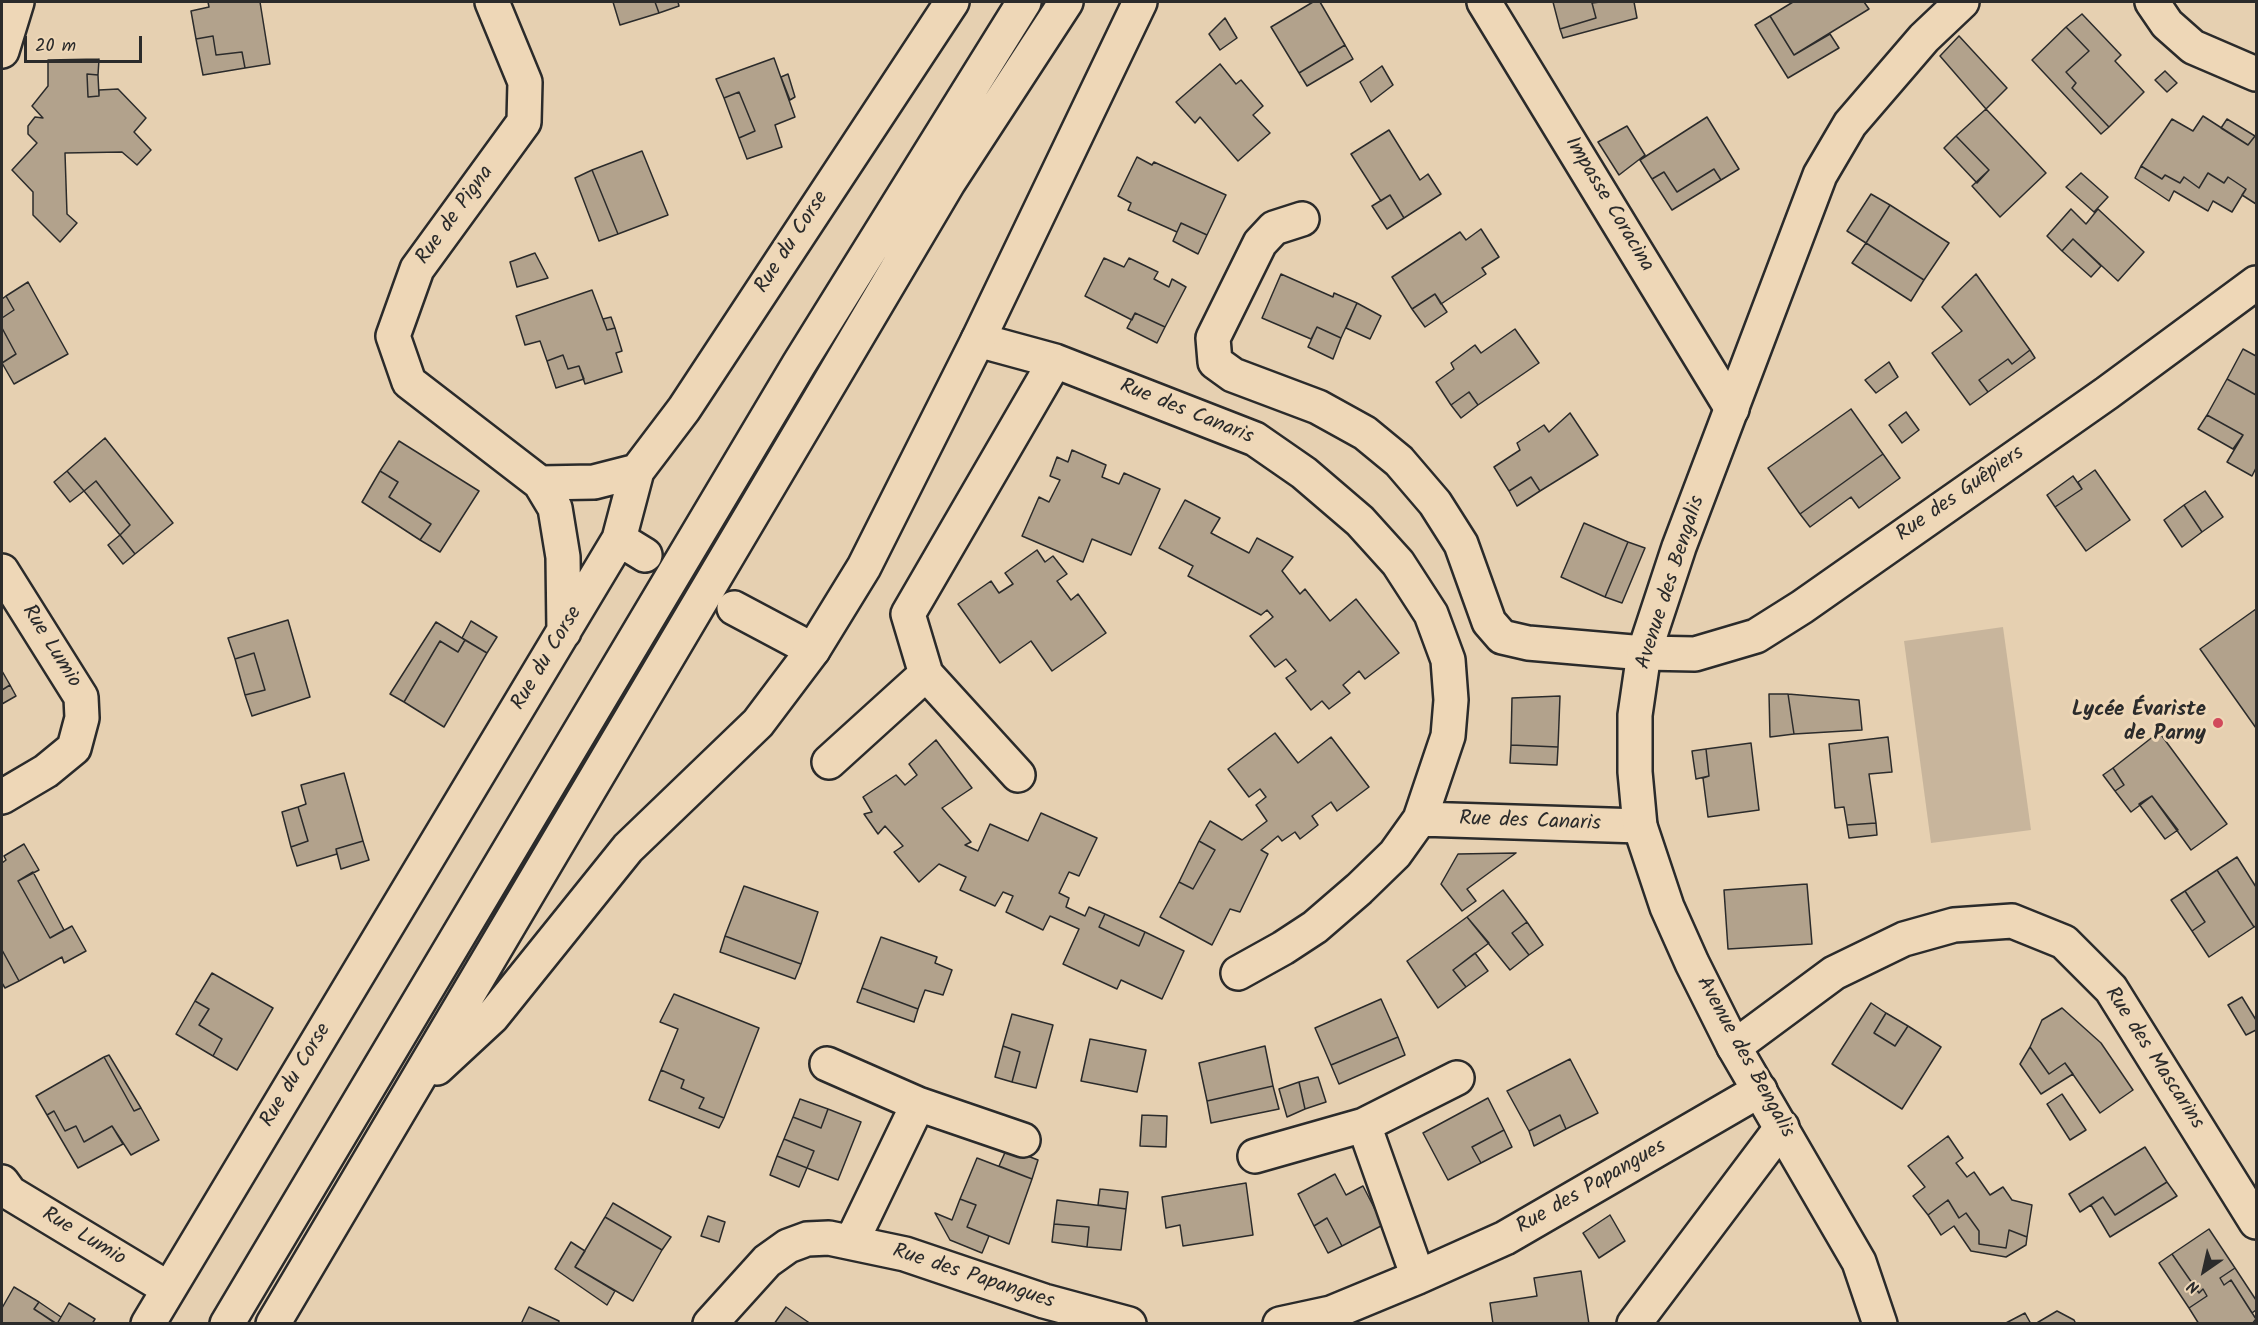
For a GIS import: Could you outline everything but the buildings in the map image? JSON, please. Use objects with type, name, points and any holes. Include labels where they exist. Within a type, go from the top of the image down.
[{"type":"street","points":[[2,51],[17,2]]},
{"type":"street","name":"Rue de Pigna","points":[[492,2],[525,82],[524,122],[417,269],[393,336],[409,382],[540,483],[555,508],[563,557],[564,632]]},
{"type":"street","name":"Rue du Corse","points":[[148,1323],[564,632],[632,547],[637,471],[684,409],[952,2]]},
{"type":"street","points":[[227,1323],[799,364],[1024,2]]},
{"type":"street","points":[[273,1323],[948,183],[1066,2]]},
{"type":"street","points":[[409,1094],[492,1017],[628,848],[758,723],[813,650],[864,567],[978,340],[1140,2]]},
{"type":"street","name":"Impasse Coracina","points":[[1484,2],[1732,409]]},
{"type":"street","name":"Avenue des Bengalis","points":[[1880,1323],[1859,1262],[1734,1047],[1667,907],[1640,826],[1635,772],[1635,715],[1644,653],[1680,547],[1820,175],[1850,124],[1924,38],[1962,2]]},
{"type":"street","points":[[2152,2],[2167,24],[2193,47],[2256,74]]},
{"type":"street","name":"Rue des Guêpiers","points":[[1302,219],[1274,228],[1260,243],[1213,338],[1215,362],[1233,375],[1318,407],[1365,433],[1399,461],[1435,502],[1461,544],[1489,622],[1502,637],[1528,643],[1644,653],[1695,654],[1756,636],[1802,608],[2108,393],[2256,283]]},
{"type":"street","name":"Rue des Canaris","points":[[978,340],[1055,361],[1255,439],[1304,472],[1360,521],[1398,563],[1431,614],[1448,660],[1450,700],[1448,736],[1420,819],[1395,854],[1315,927],[1238,973]]},
{"type":"street","points":[[1018,775],[926,674],[908,614],[1055,361]]},
{"type":"street","points":[[540,483],[594,482],[637,471]]},
{"type":"street","name":"Rue Lumio","points":[[2,571],[81,697],[82,718],[74,748],[46,771],[2,797]]},
{"type":"street","points":[[734,608],[813,650]]},
{"type":"street","points":[[830,762],[926,674]]},
{"type":"street","name":"Rue des Canaris","points":[[1420,819],[1640,826]]},
{"type":"street","name":"Rue des Mascarins","points":[[1734,1047],[1834,973],[1904,939],[1954,925],[2012,921],[2064,942],[2111,989],[2256,1222]]},
{"type":"street","points":[[827,1064],[918,1104],[1023,1140]]},
{"type":"street","points":[[1255,1156],[1364,1125],[1457,1078]]},
{"type":"street","name":"Rue des Papangues","points":[[1280,1323],[1331,1313],[1505,1238],[1760,1090]]},
{"type":"street","points":[[852,1241],[918,1104]]},
{"type":"street","points":[[1364,1125],[1419,1277]]},
{"type":"street","points":[[1634,1323],[1782,1127]]},
{"type":"street","name":"Rue Lumio","points":[[2,1182],[10,1193],[169,1290]]},
{"type":"street","name":"Rue des Papangues","points":[[711,1323],[767,1261],[788,1246],[807,1239],[829,1238],[852,1241],[905,1254],[1044,1301],[1129,1323]]},
{"type":"shaded area","points":[[2003,627],[2031,830],[1931,843],[1904,641]]},
{"type":"place","name":"Lycée Évariste de Parny","points":[[2218,723]]}]
